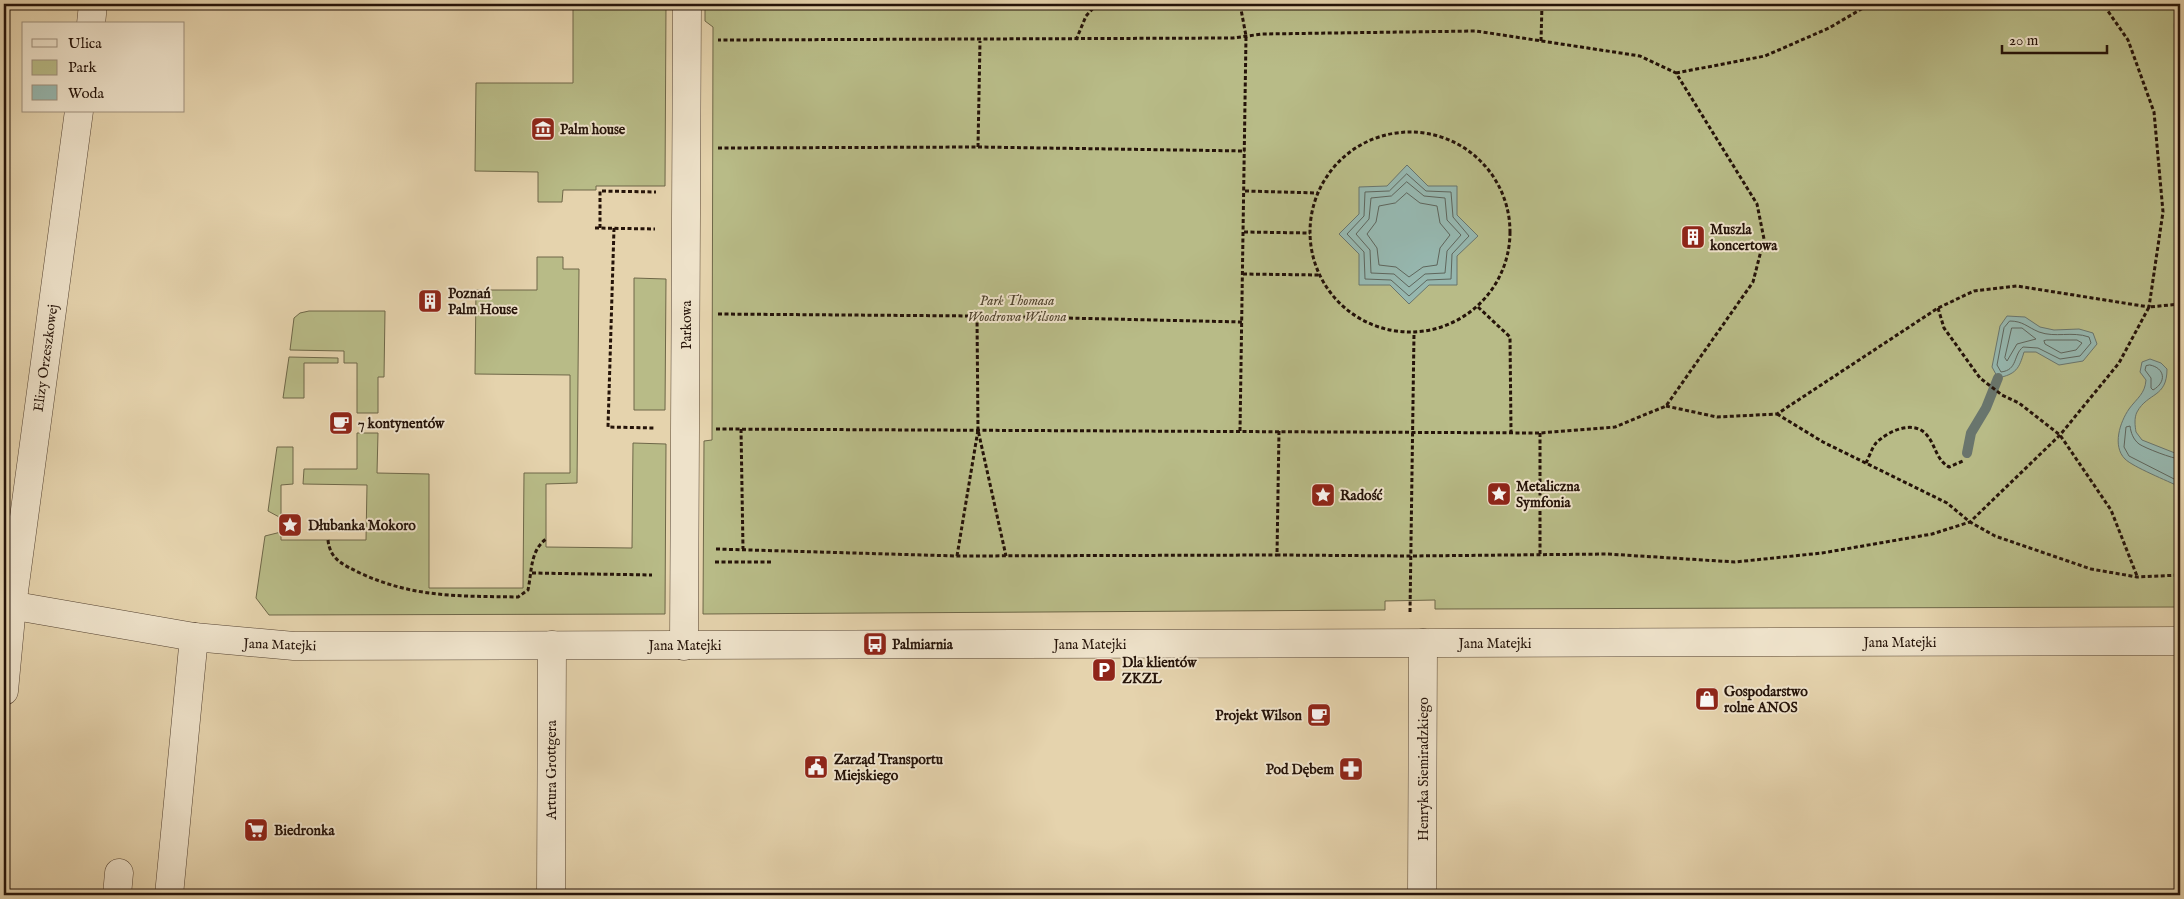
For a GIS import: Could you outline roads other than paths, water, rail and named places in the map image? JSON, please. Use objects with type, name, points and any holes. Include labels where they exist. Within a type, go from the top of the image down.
[{"type":"street","points":[[91,22],[94,4]]},
{"type":"street","name":"Parkowa","points":[[684,646],[687,4]]},
{"type":"street","name":"Elizy Orzeszkowej","points":[[4,691],[8,605],[79,112]]},
{"type":"street","name":"Jana Matejki","points":[[8,605],[194,637],[294,646],[2180,642]]},
{"type":"street","points":[[169,895],[194,637]]},
{"type":"street","name":"Henryka Siemiradzkiego","points":[[1422,895],[1423,643]]},
{"type":"street","name":"Artura Grottgera","points":[[551,895],[552,645]]},
{"type":"water","points":[[2180,8],[2180,48],[2174,23]]},
{"type":"water","points":[[1407,165],[1428,186],[1457,186],[1457,215],[1478,236],[1457,256],[1457,285],[1429,285],[1409,304],[1390,285],[1359,285],[1359,254],[1339,234],[1359,214],[1359,187],[1387,186]]},
{"type":"water","points":[[2007,316],[2025,317],[2040,327],[2054,330],[2079,329],[2093,333],[2097,344],[2083,361],[2059,365],[2036,352],[2024,352],[2016,370],[2009,375],[1998,378],[1992,367],[2000,326]]},
{"type":"water","points":[[2150,359],[2161,363],[2167,369],[2166,378],[2160,390],[2146,401],[2137,412],[2135,419],[2136,432],[2142,440],[2180,455],[2180,487],[2129,462],[2121,454],[2119,448],[2120,427],[2145,385],[2146,380],[2140,372],[2142,362]]},
{"type":"waterway","points":[[1967,453],[1971,433],[1986,408],[1998,378]]},
{"type":"place","name":"Palm house","points":[[543,129]]},
{"type":"place","name":"Muszla koncertowa","points":[[1693,237]]},
{"type":"place","name":"Poznań Palm House","points":[[430,301]]},
{"type":"place","name":"7 kontynentów","points":[[341,423]]},
{"type":"place","name":"Metaliczna Symfonia","points":[[1499,494]]},
{"type":"place","name":"Radość","points":[[1323,495]]},
{"type":"place","name":"Dłubanka Mokoro","points":[[290,525]]},
{"type":"place","name":"Palmiarnia","points":[[875,644]]},
{"type":"place","name":"Dla klientów ZKZL","points":[[1104,670]]},
{"type":"place","name":"Gospodarstwo rolne ANOS","points":[[1707,699]]},
{"type":"place","name":"Projekt Wilson","points":[[1319,715]]},
{"type":"place","name":"Zarząd Transportu Miejskiego","points":[[816,767]]},
{"type":"place","name":"Pod Dębem","points":[[1351,769]]},
{"type":"place","name":"Biedronka","points":[[256,830]]},
{"type":"park label","name":"Park Thomasa Woodrowa Wilsona","points":[[1017,308]]}]
